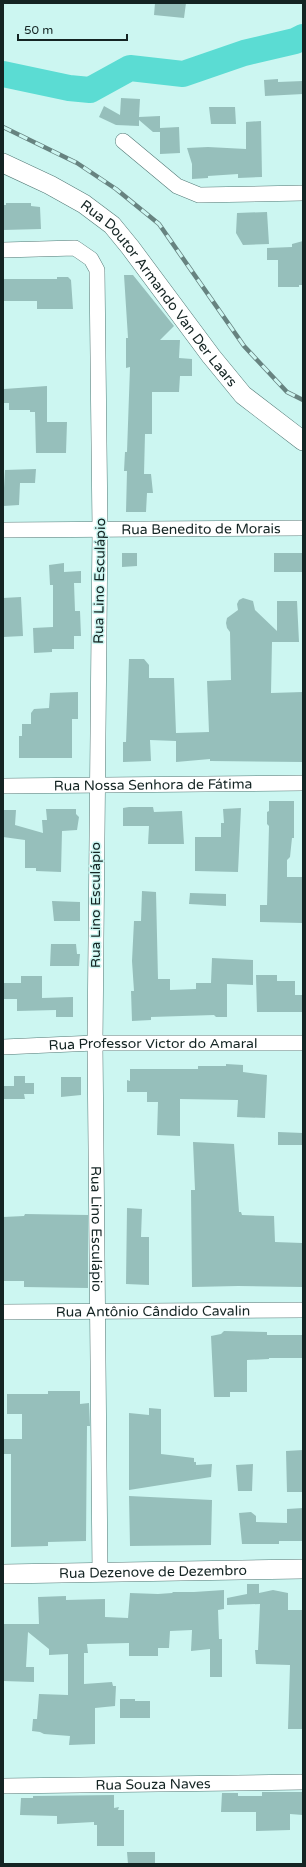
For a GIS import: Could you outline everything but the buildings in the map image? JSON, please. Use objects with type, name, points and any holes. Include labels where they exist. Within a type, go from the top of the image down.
[{"type":"main road","name":"Rua Doutor Armando Van Der Laars","points":[[3,163],[84,204],[112,226],[130,247],[211,356],[243,395],[303,441]]},
{"type":"main road","name":"Rua Dezenove de Dezembro","points":[[3,1574],[303,1569]]},
{"type":"street","points":[[123,141],[177,186],[199,195],[303,193]]},
{"type":"street","name":"Rua Lino Esculápio","points":[[3,250],[75,248],[91,259],[97,270],[100,529],[96,785],[95,1043],[100,1573]]},
{"type":"street","name":"Rua Benedito de Morais","points":[[3,530],[303,528]]},
{"type":"street","name":"Rua Nossa Senhora de Fátima","points":[[3,786],[303,783]]},
{"type":"street","name":"Rua Professor Victor do Amaral","points":[[3,1046],[95,1043],[303,1043]]},
{"type":"street","name":"Rua Antônio Cândido Cavalin","points":[[3,1312],[303,1310]]},
{"type":"street","name":"Rua Souza Naves","points":[[3,1786],[303,1782]]},
{"type":"waterway","points":[[3,74],[69,88],[90,90],[130,68],[183,74],[244,53],[295,41],[303,37]]},
{"type":"railway","points":[[3,127],[77,163],[116,189],[159,224],[244,346],[287,392],[303,400]]}]
